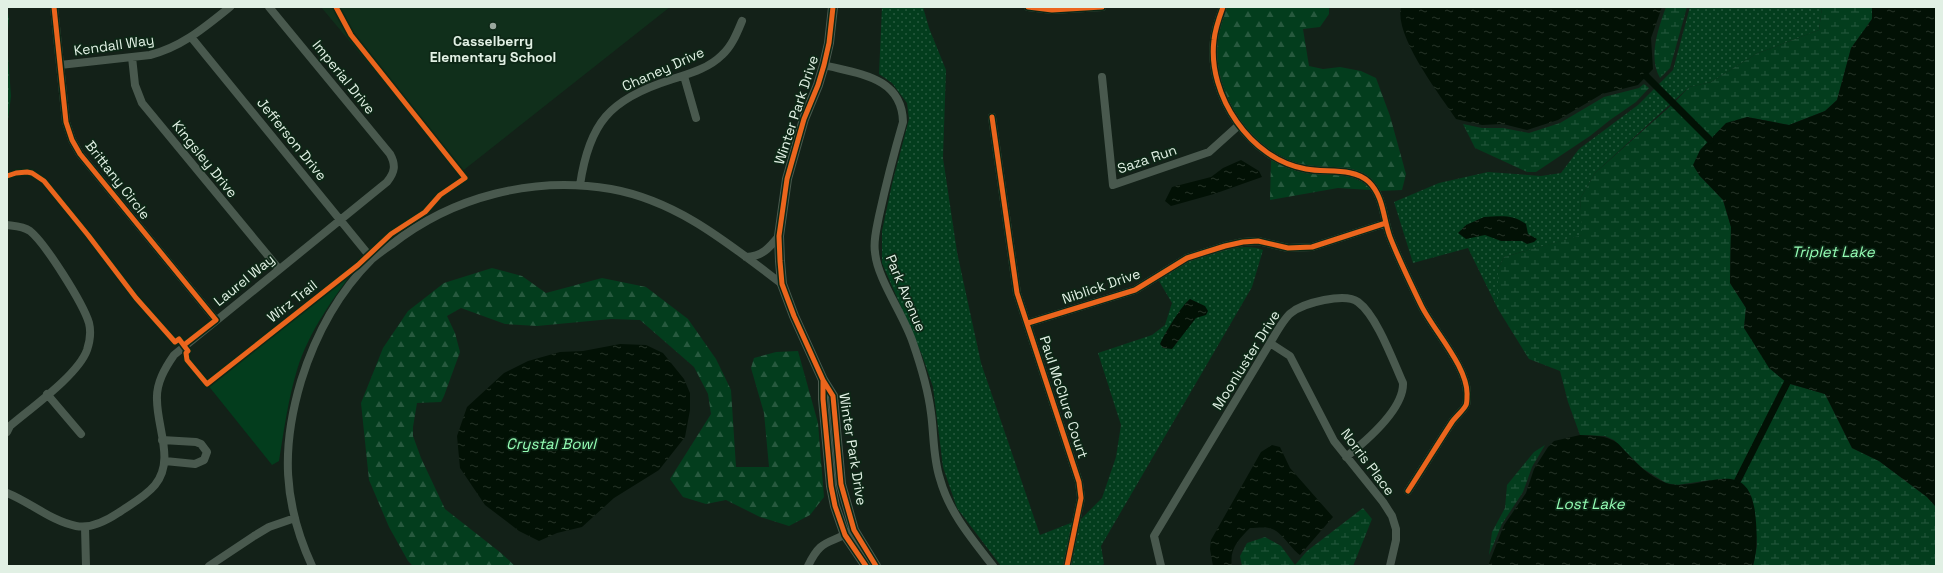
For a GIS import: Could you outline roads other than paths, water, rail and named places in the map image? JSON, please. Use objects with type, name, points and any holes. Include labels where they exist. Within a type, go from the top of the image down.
[{"type":"street","name":"Brittany Circle","points":[[54,7],[66,122],[72,140],[80,154],[216,320]]},
{"type":"street","name":"Kendall Way","points":[[60,65],[163,52],[192,37],[230,7]]},
{"type":"street","name":"Imperial Drive","points":[[269,7],[390,154],[394,166]]},
{"type":"street","name":"Winter Park Drive","points":[[832,7],[830,37],[824,65],[795,147],[787,179],[779,236],[782,284],[794,316],[823,380],[833,396],[841,484],[849,532],[866,566]]},
{"type":"street","points":[[1028,7],[1052,10],[1102,7]]},
{"type":"street","points":[[1223,7],[1214,41],[1216,74],[1220,92],[1228,110],[1254,142],[1271,155],[1289,164],[1305,169],[1360,175],[1368,182],[1376,192],[1382,205],[1386,223],[1401,263],[1428,319],[1453,356],[1467,388],[1465,405],[1408,491]]},
{"type":"street","name":"Chaney Drive","points":[[580,185],[583,161],[589,143],[598,126],[613,108],[629,96],[646,88],[684,76],[708,66],[722,55],[732,44],[742,21]]},
{"type":"street","name":"Jefferson Drive","points":[[192,37],[372,259]]},
{"type":"street","name":"Kingsley Drive","points":[[132,57],[135,86],[142,103],[279,269]]},
{"type":"street","name":"Park Avenue","points":[[824,65],[869,77],[880,82],[890,89],[899,100],[903,111],[903,122],[885,189],[875,237],[874,250],[876,262],[902,313],[923,374],[931,412],[936,460],[942,485],[949,502],[962,525],[993,566]]},
{"type":"street","points":[[684,76],[696,118]]},
{"type":"street","name":"Saza Run","points":[[1102,77],[1113,185],[1209,152],[1239,125]]},
{"type":"street","name":"Paul McClure Court","points":[[992,117],[1018,293],[1080,490],[1081,498],[1079,511],[1067,566]]},
{"type":"street","name":"Laurel Way","points":[[85,527],[107,520],[147,493],[160,477],[165,461],[156,398],[158,385],[166,367],[174,355],[387,182],[393,175],[394,166]]},
{"type":"street","points":[[312,566],[295,518],[288,484],[287,452],[291,422],[298,392],[315,342],[332,309],[372,259],[410,230],[459,205],[508,190],[537,186],[580,185],[612,189],[640,196],[671,208],[701,224],[782,284]]},
{"type":"street","name":"Niblick Drive","points":[[1028,323],[1135,290],[1187,258],[1225,246],[1243,242],[1258,241],[1288,248],[1312,247],[1386,223]]},
{"type":"street","points":[[7,225],[22,227],[37,237],[84,309],[89,324],[90,337],[87,350],[82,360],[73,371],[10,426],[7,432]]},
{"type":"street","points":[[746,257],[754,257],[762,254],[779,236]]},
{"type":"street","name":"Moonluster Drive","points":[[1161,566],[1154,536],[1270,343],[1291,313],[1325,299],[1347,298],[1358,301],[1373,319],[1403,383],[1403,390],[1391,412],[1368,439],[1346,457]]},
{"type":"street","name":"Norris Place","points":[[1270,343],[1290,356],[1334,441],[1383,502],[1392,516],[1396,529],[1396,540],[1390,566]]},
{"type":"street","points":[[48,394],[80,434]]},
{"type":"street","points":[[162,440],[196,442],[201,444],[207,452],[204,460],[195,464],[165,461]]},
{"type":"street","points":[[7,493],[64,522],[85,527],[86,566]]},
{"type":"street","points":[[209,566],[269,527],[295,518]]},
{"type":"street","name":"Winter Park Drive","points":[[849,532],[876,566]]},
{"type":"street","points":[[808,566],[815,551],[821,545],[849,532]]},
{"type":"water","points":[[1401,7],[1662,7],[1651,38],[1653,69],[1638,85],[1602,94],[1558,120],[1527,130],[1503,124],[1482,125],[1456,119],[1430,81],[1411,49],[1404,33],[1401,19]]},
{"type":"water","name":"Triplet Lake","points":[[1872,7],[1936,7],[1936,507],[1927,497],[1879,461],[1852,448],[1825,394],[1787,383],[1769,368],[1744,328],[1746,308],[1730,283],[1731,227],[1723,200],[1699,175],[1693,165],[1700,150],[1726,123],[1747,117],[1789,125],[1825,111],[1837,100],[1851,48],[1872,19]]},
{"type":"water","points":[[1241,160],[1259,171],[1262,177],[1214,194],[1171,206],[1165,201],[1172,187],[1211,177],[1223,168]]},
{"type":"water","points":[[1506,216],[1521,221],[1526,224],[1528,234],[1537,239],[1534,242],[1527,244],[1522,241],[1501,241],[1485,235],[1466,239],[1458,233],[1466,225],[1484,217]]},
{"type":"water","points":[[1190,299],[1205,306],[1208,311],[1206,315],[1196,318],[1172,349],[1163,348],[1160,344],[1166,333],[1178,313]]},
{"type":"water","name":"Crystal Bowl","points":[[620,344],[646,345],[663,353],[684,379],[690,393],[690,410],[685,437],[659,470],[614,498],[582,527],[557,533],[539,541],[519,531],[485,505],[460,468],[457,436],[467,407],[504,373],[528,361],[560,352],[583,351]]},
{"type":"water","name":"Lost Lake","points":[[1580,435],[1601,436],[1614,441],[1620,445],[1644,470],[1666,483],[1679,485],[1720,479],[1732,479],[1742,484],[1750,494],[1755,512],[1757,539],[1753,566],[1488,566],[1504,525],[1526,493],[1534,469],[1548,447],[1554,441]]},
{"type":"water","points":[[1272,445],[1280,447],[1290,468],[1333,517],[1300,555],[1278,532],[1267,528],[1250,528],[1233,549],[1231,560],[1232,566],[1213,566],[1210,549],[1211,540],[1261,452]]},
{"type":"waterway","points":[[1646,76],[1710,140]]},
{"type":"waterway","points":[[1738,480],[1787,383]]},
{"type":"place","name":"Casselberry Elementary School","points":[[493,26]]}]
